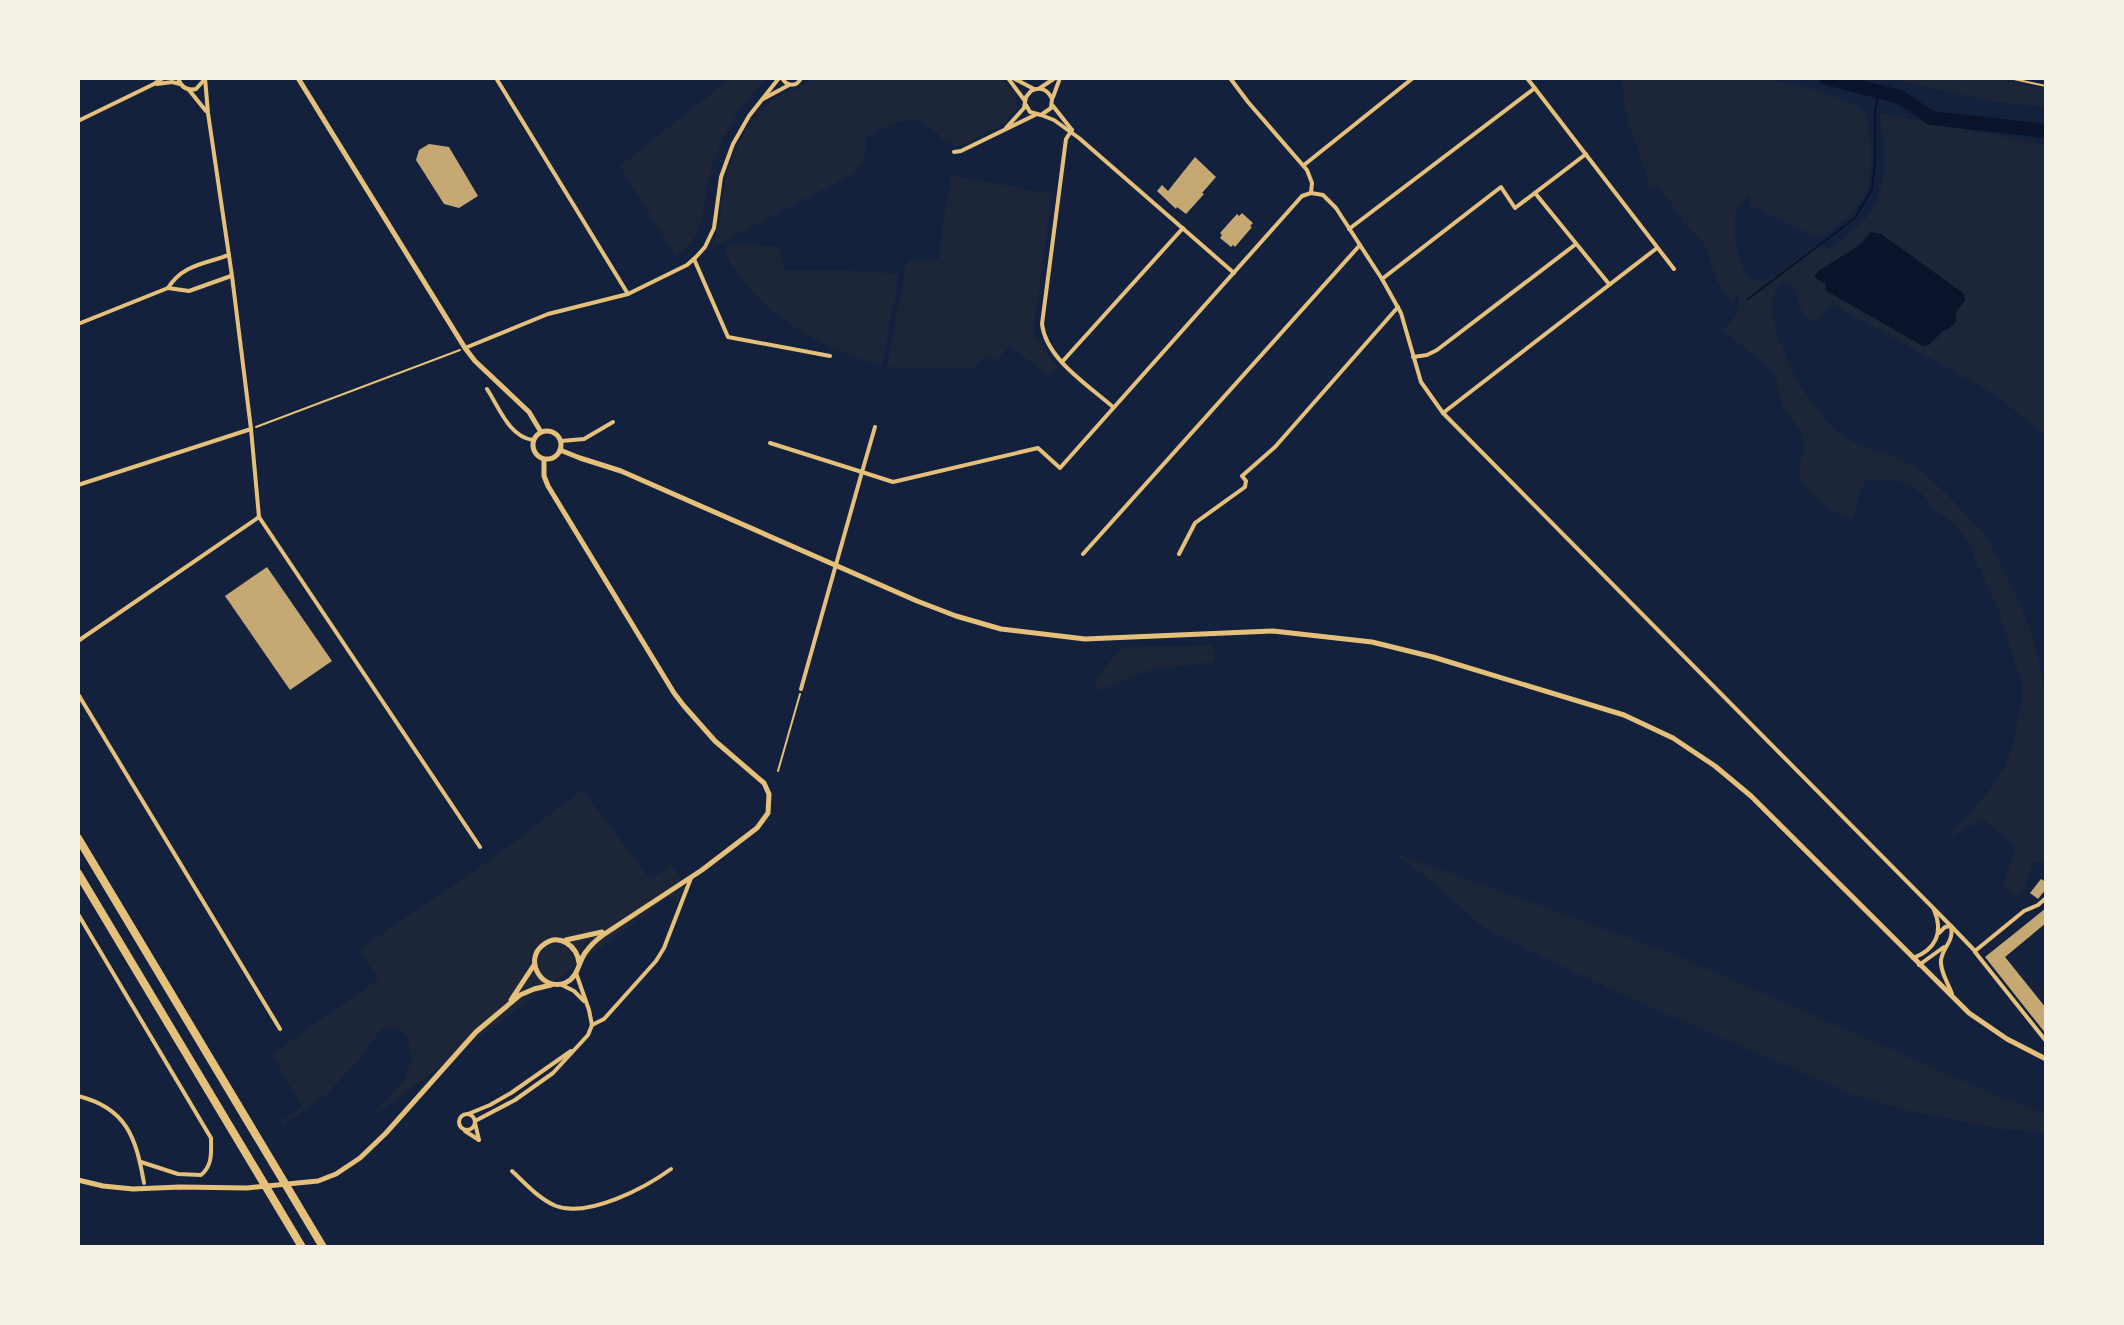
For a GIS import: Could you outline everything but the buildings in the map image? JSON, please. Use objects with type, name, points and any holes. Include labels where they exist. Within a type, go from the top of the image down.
[{"type":"highway","points":[[78,838],[323,1247]]},
{"type":"highway","points":[[78,873],[302,1247]]},
{"type":"street","points":[[189,89],[200,87],[204,78]]},
{"type":"street","points":[[204,78],[232,276],[259,517],[480,847]]},
{"type":"street","points":[[298,78],[465,348],[529,412],[541,432]]},
{"type":"street","points":[[496,78],[628,294]]},
{"type":"street","points":[[465,348],[548,314],[628,294],[687,265],[705,247],[714,228],[721,177],[740,130],[781,78],[789,85]]},
{"type":"street","points":[[761,101],[798,83],[801,78]]},
{"type":"street","points":[[1010,78],[1047,92],[1071,131]]},
{"type":"street","points":[[1010,78],[1030,112],[1054,120],[1071,131],[1234,273]]},
{"type":"street","points":[[1006,128],[1026,103],[1028,94],[1057,78]]},
{"type":"street","points":[[954,152],[1048,112],[1057,78]]},
{"type":"street","points":[[1230,78],[1304,165],[1311,178],[1311,193]]},
{"type":"street","points":[[1304,165],[1413,78]]},
{"type":"street","points":[[1527,78],[1674,269]]},
{"type":"street","points":[[78,121],[159,80],[180,81],[208,113]]},
{"type":"street","points":[[1349,229],[1535,88]]},
{"type":"street","points":[[1071,131],[1066,139],[1042,324],[1048,345],[1062,362],[1113,407]]},
{"type":"street","points":[[1382,279],[1501,187],[1515,208],[1586,154]]},
{"type":"street","points":[[1535,193],[1609,284]]},
{"type":"street","points":[[770,443],[893,482],[1038,448],[1060,468],[1302,196],[1320,194],[1328,199],[1349,229],[1398,307],[1421,382],[1443,413],[1951,926],[1975,951],[2046,1041]]},
{"type":"street","points":[[1062,362],[1183,228]]},
{"type":"street","points":[[1413,357],[1437,350],[1576,244]]},
{"type":"street","points":[[1083,554],[1360,245]]},
{"type":"street","points":[[1443,413],[1657,248]]},
{"type":"street","points":[[168,288],[182,271],[229,255]]},
{"type":"street","points":[[694,259],[728,337],[830,356]]},
{"type":"street","points":[[78,324],[168,288],[189,291],[232,276]]},
{"type":"street","points":[[1179,554],[1195,523],[1245,487],[1246,481],[1242,476],[1275,447],[1398,307]]},
{"type":"street","points":[[487,389],[514,432],[533,440]]},
{"type":"street","points":[[561,441],[584,439],[613,422]]},
{"type":"street","points":[[801,689],[875,427]]},
{"type":"street","points":[[78,485],[251,429]]},
{"type":"street","points":[[541,432],[554,433],[561,441],[560,450],[554,458],[544,460],[534,452],[533,440],[541,432]]},
{"type":"street","points":[[560,450],[621,471],[943,611],[1001,629],[1085,639],[1273,631],[1372,642],[1433,657],[1624,715],[1673,738],[1715,766],[1751,796],[1969,1013],[2007,1039],[2046,1059]]},
{"type":"street","points":[[510,1002],[543,945],[598,934],[691,878],[761,824],[768,813],[770,801],[764,783],[715,741],[674,693],[548,486],[544,476],[544,460]]},
{"type":"street","points":[[78,641],[259,517]]},
{"type":"street","points":[[78,694],[280,1029]]},
{"type":"street","points":[[592,1025],[604,1019],[656,961],[691,878]]},
{"type":"street","points":[[1975,951],[2024,911],[2046,898]]},
{"type":"street","points":[[1913,958],[1929,951],[1938,939],[1937,917],[1933,908]]},
{"type":"street","points":[[78,914],[211,1138],[210,1163],[201,1175],[178,1174],[141,1162]]},
{"type":"street","points":[[78,1180],[133,1189],[247,1188],[318,1181],[336,1174],[360,1158],[386,1133],[476,1032],[527,991],[568,982],[590,946],[614,926]]},
{"type":"street","points":[[1939,933],[1951,926]]},
{"type":"street","points":[[1951,926],[1951,941],[1941,960],[1955,1000]]},
{"type":"street","points":[[1919,965],[1951,941],[1959,939],[1967,943]]},
{"type":"street","points":[[563,941],[574,949],[579,963]]},
{"type":"street","points":[[534,964],[540,977],[553,984]]},
{"type":"street","points":[[463,1129],[470,1130],[475,1122],[515,1100],[553,1073],[588,1035],[592,1025],[576,973]]},
{"type":"street","points":[[560,984],[587,1003]]},
{"type":"street","points":[[468,1114],[473,1116],[479,1140],[459,1125],[462,1115],[511,1093],[573,1050]]},
{"type":"street","points":[[78,1096],[95,1101],[121,1119],[132,1134],[144,1183]]},
{"type":"street","points":[[512,1171],[549,1203],[577,1209],[592,1208],[618,1197],[671,1169]]},
{"type":"path","points":[[2009,78],[2046,86]]},
{"type":"path","points":[[251,429],[465,348]]},
{"type":"path","points":[[778,771],[801,689]]},
{"type":"shaded area","points":[[1716,77],[1779,82],[1839,98],[1867,113],[1871,159],[1866,193],[1854,211],[1821,239],[1751,206],[1749,195],[1737,209],[1734,225],[1741,262],[1746,276],[1760,281],[1771,277],[1819,244],[1831,249],[1873,208],[1883,182],[1884,169],[1880,113],[2046,145],[2046,434],[1993,393],[1834,305],[1828,306],[1818,321],[1811,320],[1803,313],[1791,284],[1783,283],[1776,289],[1773,298],[1776,333],[1793,372],[1817,409],[1842,435],[1909,463],[1946,494],[1986,536],[2024,615],[2039,662],[2046,711],[2046,862],[2033,862],[2023,890],[2015,896],[2003,888],[2014,844],[1982,819],[1946,840],[1990,790],[2004,769],[2013,746],[2022,700],[2022,683],[1999,611],[1969,544],[1960,530],[1934,510],[1918,490],[1893,479],[1867,480],[1861,488],[1853,520],[1830,508],[1806,487],[1800,473],[1804,446],[1802,436],[1782,405],[1775,375],[1722,331],[1736,314],[1738,293],[1731,302],[1717,281],[1705,245],[1683,222],[1660,188],[1650,189],[1629,127],[1621,78]],"holes":[[[1872,232],[1882,234],[1964,294],[1956,320],[1935,340],[1923,346],[1826,290],[1832,272],[1843,258]]]},
{"type":"shaded area","points":[[731,78],[768,78],[740,110],[725,134],[710,173],[699,229],[687,248],[676,257],[620,166]]},
{"type":"shaded area","points":[[809,78],[1001,78],[1016,94],[1017,109],[1003,124],[961,146],[946,142],[921,121],[908,120],[884,127],[866,138],[862,162],[854,173],[711,248],[728,173],[744,134],[769,103],[778,96],[799,89]]},
{"type":"shaded area","points":[[1888,78],[1995,78],[2046,89],[2046,107],[1990,101]]},
{"type":"shaded area","points":[[951,175],[1052,194],[1033,333],[1057,368],[1049,376],[1010,346],[996,360],[986,355],[973,369],[887,367],[907,261],[938,261]]},
{"type":"shaded area","points":[[1871,232],[1881,234],[1964,294],[1965,301],[1956,312],[1956,321],[1929,345],[1923,346],[1825,290],[1826,284],[1814,277],[1818,271],[1860,245]]},
{"type":"shaded area","points":[[732,243],[779,247],[784,270],[899,274],[882,365],[812,338],[770,308],[736,271],[724,250]]},
{"type":"shaded area","points":[[1213,645],[1214,662],[1151,670],[1094,690],[1097,686],[1094,682],[1122,647]]},
{"type":"shaded area","points":[[582,790],[650,879],[671,865],[685,883],[678,902],[670,896],[371,1118],[402,1083],[413,1061],[407,1036],[399,1027],[386,1027],[379,1032],[328,1093],[282,1126],[280,1122],[302,1107],[272,1054],[379,979],[359,950],[497,855]]},
{"type":"shaded area","points":[[1392,852],[1678,956],[1997,1096],[2046,1114],[2046,1132],[2003,1129],[1913,1112],[1854,1095],[1630,998],[1503,938],[1483,927],[1429,879]]},
{"type":"waterway","points":[[1826,78],[1900,97],[1931,118],[2046,131]]},
{"type":"waterway","points":[[1748,299],[1855,218],[1872,189],[1875,111],[1879,92]]}]
